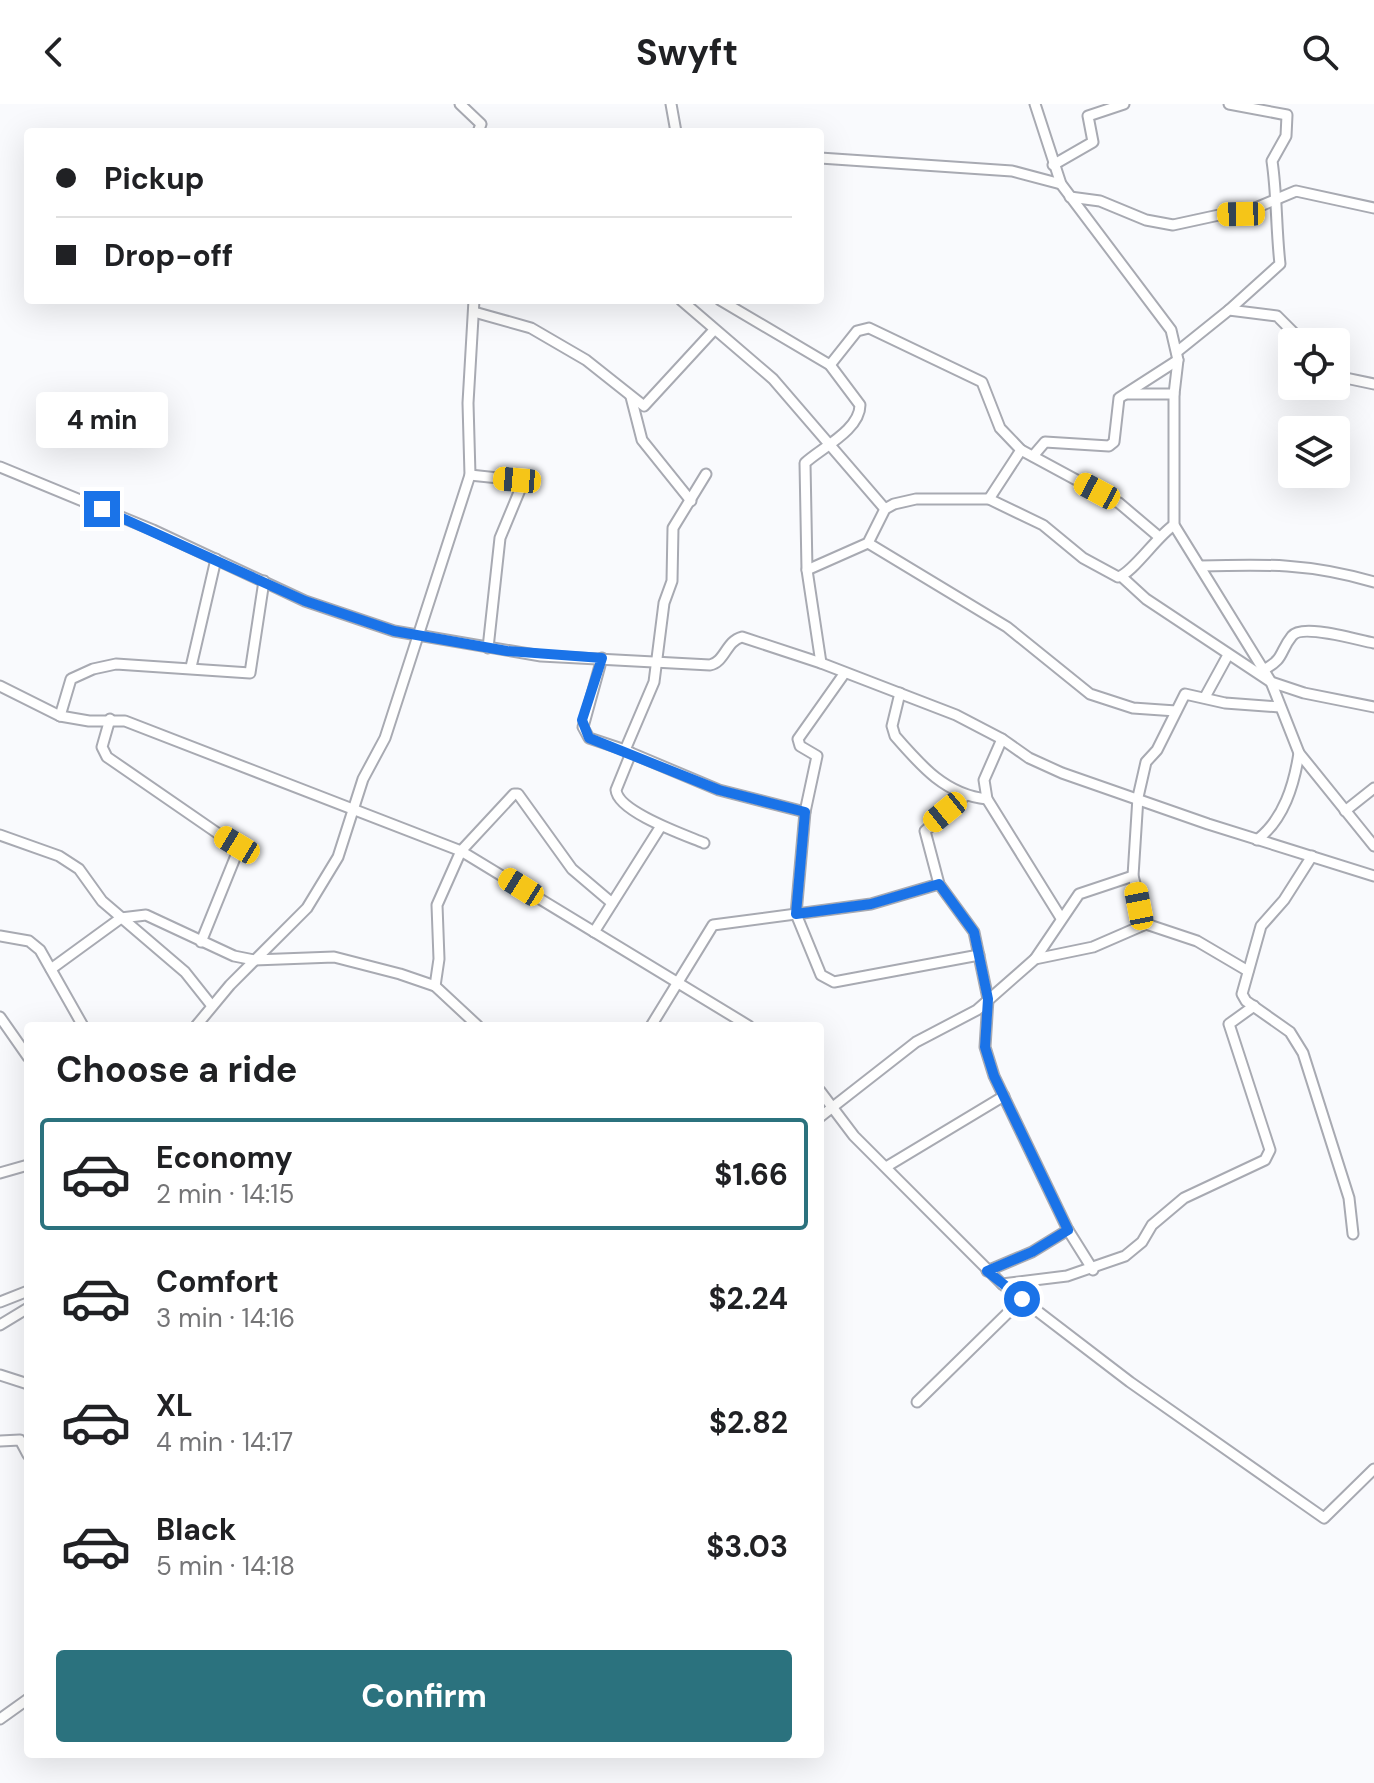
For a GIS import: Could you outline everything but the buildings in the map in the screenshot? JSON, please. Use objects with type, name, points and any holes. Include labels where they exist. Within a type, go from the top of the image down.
[{"type":"street","points":[[460,104],[479,128]]},
{"type":"street","points":[[671,104],[675,128]]},
{"type":"street","points":[[1035,104],[1061,184],[1166,321],[1178,355],[1174,394],[1174,525],[1271,682],[1299,753],[1374,846]]},
{"type":"street","points":[[1053,165],[1093,142],[1089,115],[1124,104]]},
{"type":"street","points":[[1229,104],[1287,115]]},
{"type":"street","points":[[1033,456],[1045,442],[1109,446],[1116,431],[1117,401],[1178,355],[1280,264],[1273,200],[1277,182],[1272,161],[1286,136],[1284,104]]},
{"type":"street","points":[[824,158],[1012,171],[1061,184]]},
{"type":"street","points":[[1070,197],[1100,201],[1146,220],[1173,225],[1219,215],[1241,214],[1290,192],[1305,191],[1374,208]]},
{"type":"street","points":[[199,1022],[254,960],[307,908],[334,864],[363,779],[385,738],[470,475],[468,403],[474,304]]},
{"type":"street","points":[[685,304],[773,379],[885,509]]},
{"type":"street","points":[[727,304],[830,365],[861,409],[830,446],[807,460],[804,467],[807,570],[821,663]]},
{"type":"street","points":[[1229,310],[1277,316],[1289,328]]},
{"type":"street","points":[[474,312],[531,328],[586,360],[640,405],[647,404],[714,330]]},
{"type":"street","points":[[830,365],[857,331],[869,328],[982,382],[1000,428],[1021,450],[1119,503],[1158,536]]},
{"type":"street","points":[[1350,379],[1374,384]]},
{"type":"street","points":[[1126,394],[1174,394]]},
{"type":"street","points":[[631,397],[642,440],[691,501]]},
{"type":"street","points":[[989,499],[1021,450]]},
{"type":"street","points":[[0,467],[216,559],[305,601],[416,637],[541,656],[713,665],[733,640],[742,637],[900,693],[1002,739],[1029,758],[1062,773],[1257,840],[1374,876]]},
{"type":"street","points":[[704,843],[661,826],[617,797],[628,752],[651,695],[664,603],[672,581],[673,528],[706,474]]},
{"type":"street","points":[[470,475],[517,480],[522,485],[500,538],[488,648]]},
{"type":"street","points":[[807,570],[868,543],[885,509],[916,499],[989,499],[1043,525],[1083,558],[1122,577],[1146,599],[1271,682],[1304,693],[1374,707]]},
{"type":"street","points":[[1122,577],[1158,536],[1174,525]]},
{"type":"street","points":[[868,543],[1007,627],[1090,694],[1133,708],[1176,711]]},
{"type":"street","points":[[191,667],[216,559]]},
{"type":"street","points":[[1200,566],[1288,563],[1330,569],[1374,582]]},
{"type":"street","points":[[60,716],[68,682],[93,669],[116,664],[191,667],[246,674],[253,670],[264,581]]},
{"type":"street","points":[[1263,670],[1280,660],[1292,636],[1304,629],[1374,643]]},
{"type":"street","points":[[1205,697],[1228,655]]},
{"type":"street","points":[[602,658],[583,727],[589,738],[719,790],[805,812]]},
{"type":"street","points":[[844,674],[798,739],[800,746],[817,756],[805,812],[796,914],[821,975],[834,982],[979,955]]},
{"type":"street","points":[[0,686],[60,716],[89,721],[125,721],[192,746],[221,761],[354,812],[410,829],[461,851],[742,1022]]},
{"type":"street","points":[[900,693],[892,726],[895,736],[945,786],[965,796],[987,799]]},
{"type":"street","points":[[1146,924],[1133,876],[1138,797],[1146,762],[1157,750],[1187,693],[1225,703],[1280,707]]},
{"type":"street","points":[[110,719],[102,747],[107,757],[239,848],[201,942]]},
{"type":"street","points":[[1002,739],[984,780],[987,799],[1061,918]]},
{"type":"street","points":[[1257,840],[1280,814],[1291,789],[1299,753]]},
{"type":"street","points":[[1345,811],[1374,788]]},
{"type":"street","points":[[435,986],[440,947],[437,905],[461,851],[510,796],[518,794],[572,869],[612,903]]},
{"type":"street","points":[[965,796],[925,829],[939,884],[972,927],[988,999],[985,1047],[1004,1096],[1068,1230],[1093,1270]]},
{"type":"street","points":[[594,932],[661,826]]},
{"type":"street","points":[[0,835],[59,856],[79,869],[102,901],[185,972],[212,1006]]},
{"type":"street","points":[[1312,856],[1284,900],[1261,926],[1243,997],[1290,1032],[1303,1053],[1349,1198],[1353,1234]]},
{"type":"street","points":[[824,1114],[916,1042],[970,1015],[1035,959],[1079,894],[1133,876]]},
{"type":"street","points":[[653,1022],[675,982],[713,925],[871,904],[939,884]]},
{"type":"street","points":[[51,969],[121,918],[155,918],[201,942],[254,960],[334,957],[435,986],[474,1022]]},
{"type":"street","points":[[1035,959],[1093,947],[1146,924],[1197,941],[1248,971]]},
{"type":"street","points":[[0,936],[29,941],[51,969],[81,1022]]},
{"type":"street","points":[[1002,1284],[1035,1283],[1093,1270],[1136,1248],[1152,1225],[1184,1198],[1265,1160],[1270,1150],[1229,1024],[1254,1006]]},
{"type":"street","points":[[0,1017],[24,1051]]},
{"type":"street","points":[[886,1167],[1004,1096]]},
{"type":"street","points":[[824,1097],[886,1167],[1002,1284],[1130,1382],[1324,1518],[1374,1469]]},
{"type":"street","points":[[0,1173],[24,1166]]},
{"type":"street","points":[[987,1271],[1032,1252],[1068,1230]]},
{"type":"street","points":[[0,1302],[24,1293]]},
{"type":"street","points":[[917,1402],[1022,1299]]},
{"type":"street","points":[[0,1325],[24,1310]]},
{"type":"street","points":[[0,1375],[24,1383]]},
{"type":"street","points":[[0,1441],[20,1440],[24,1448]]},
{"type":"street","points":[[0,1719],[24,1702]]},
{"type":"route","points":[[102,509],[305,601],[394,631],[541,656],[602,658],[582,720],[589,738],[719,790],[805,812],[796,914],[871,904],[939,884],[974,932],[988,999],[987,1055],[994,1076],[1068,1230],[1032,1252],[987,1271],[1022,1299]]}]
